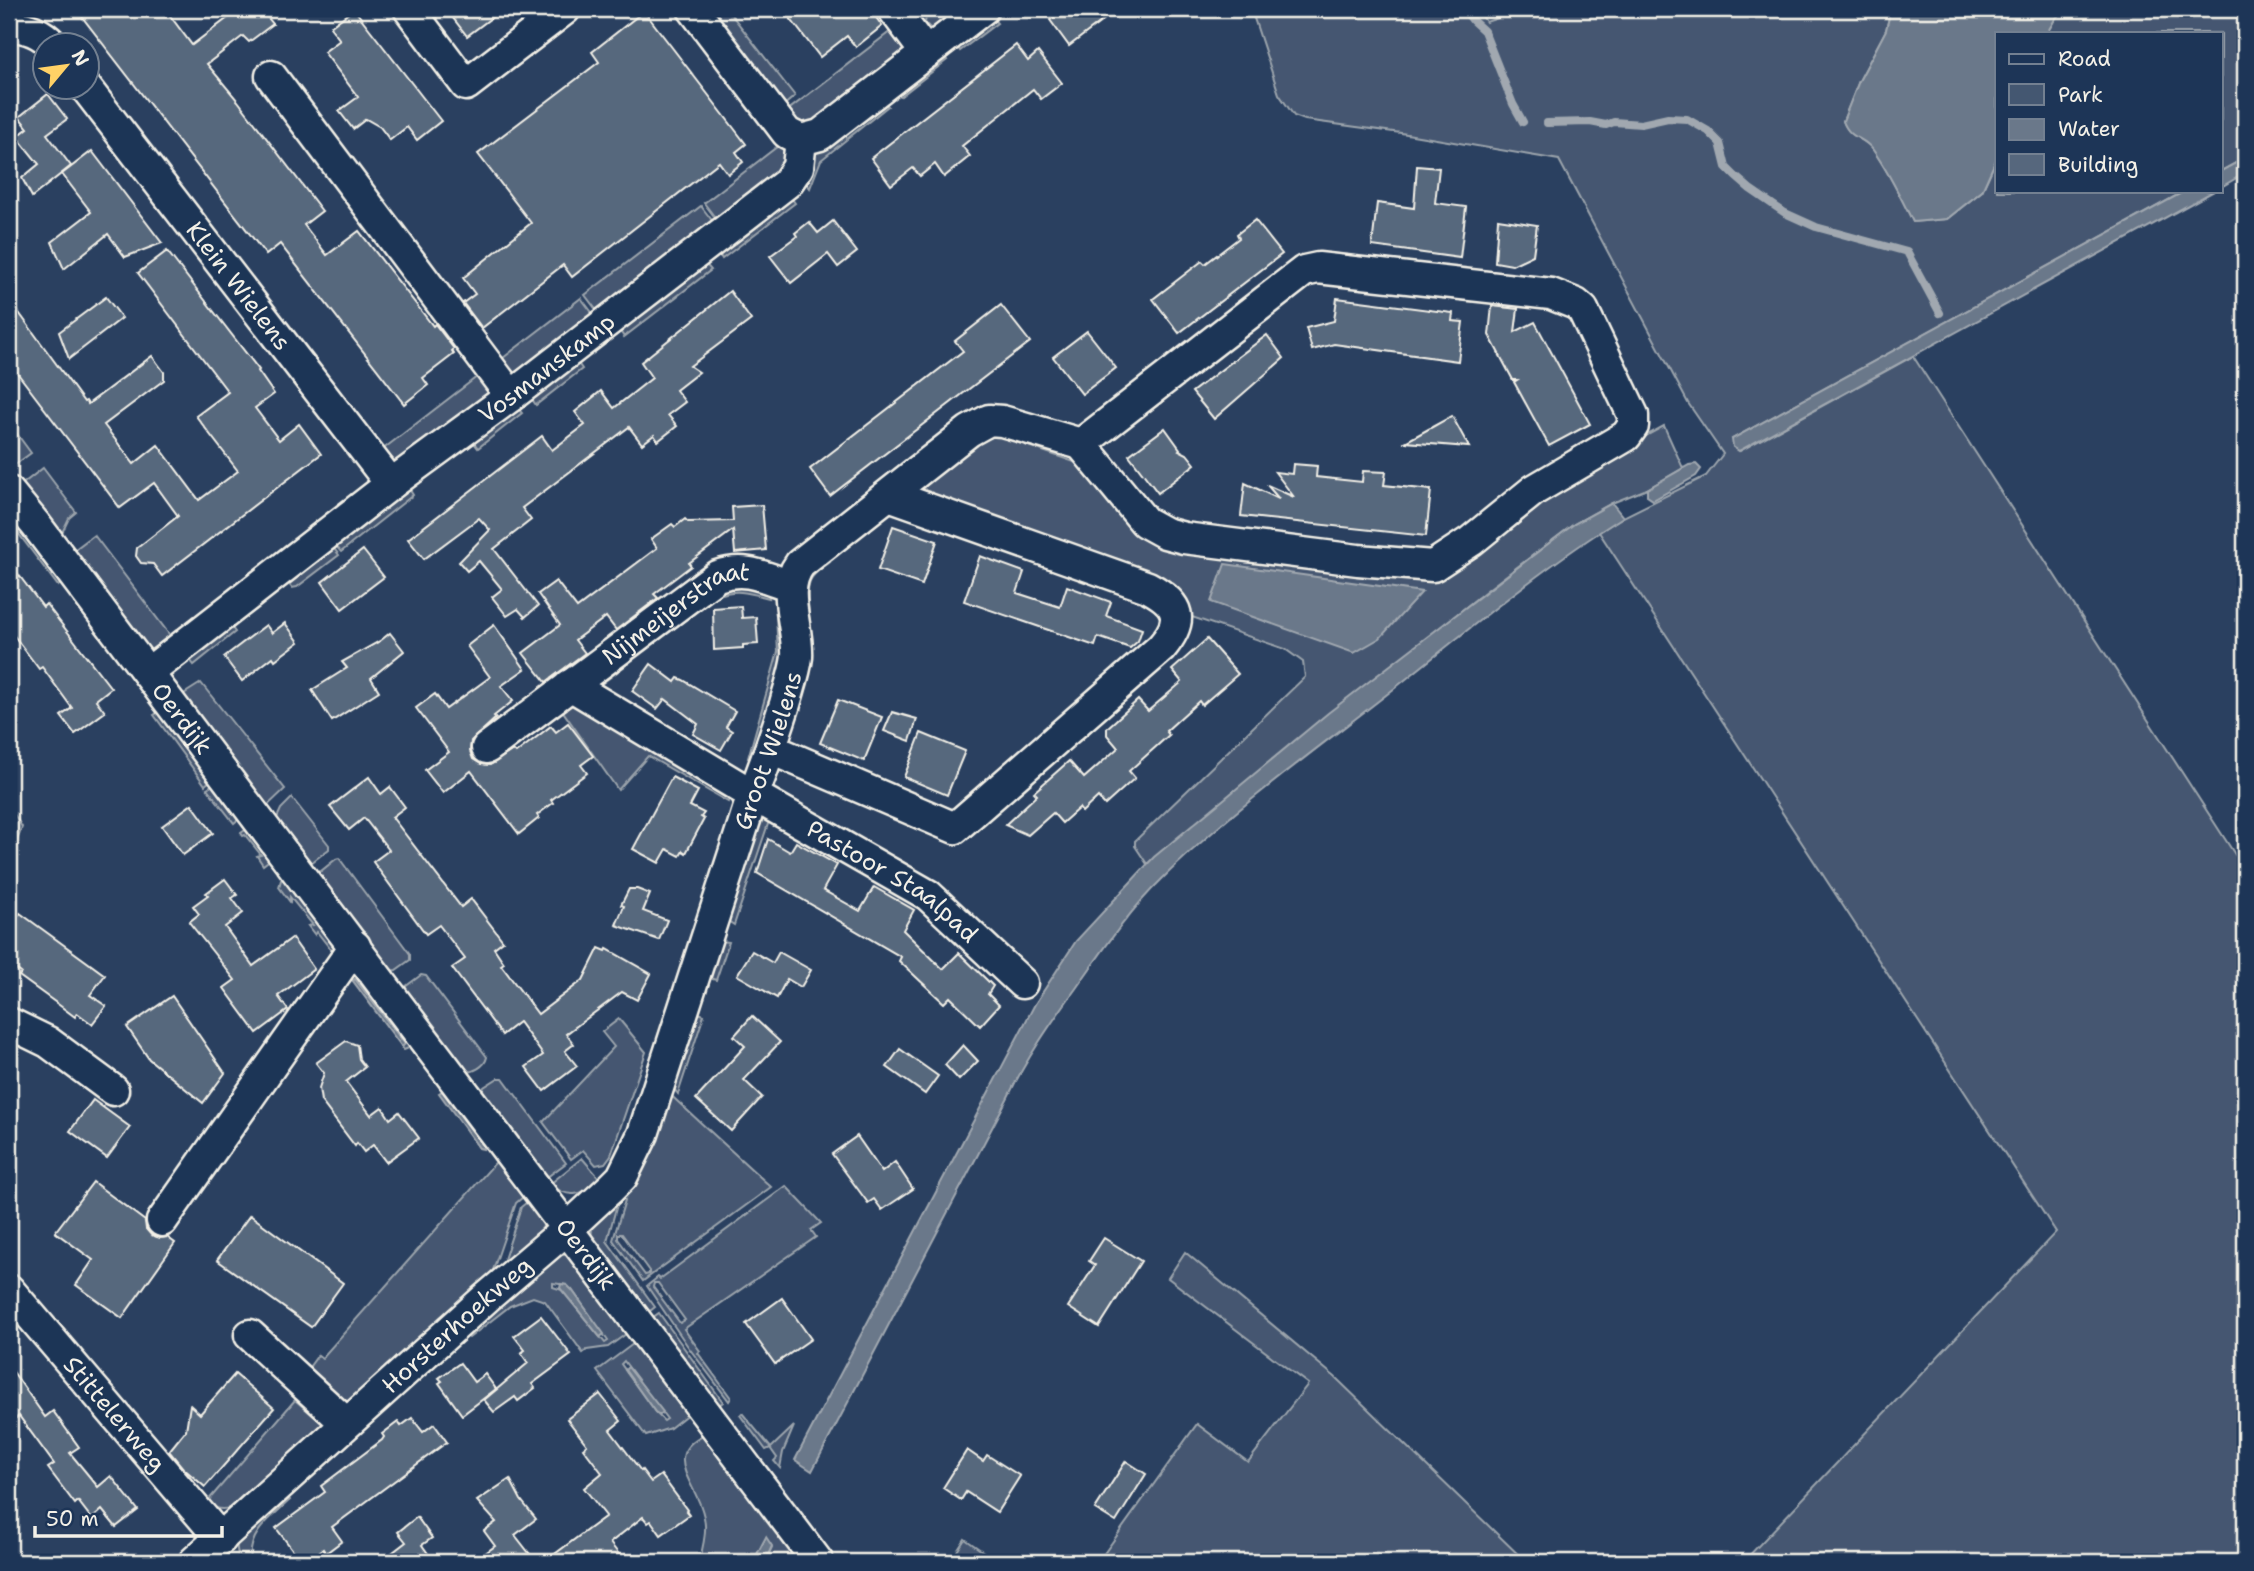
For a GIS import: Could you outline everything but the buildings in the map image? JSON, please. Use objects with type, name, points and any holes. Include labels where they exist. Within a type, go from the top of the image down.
[{"type":"street","points":[[409,9],[466,85],[565,9]]},
{"type":"street","points":[[693,9],[787,133],[801,140],[820,135],[983,9]]},
{"type":"street","points":[[893,9],[926,53]]},
{"type":"street","points":[[9,25],[38,32]]},
{"type":"street","points":[[271,76],[511,396]]},
{"type":"street","name":"Klein Wielens","points":[[97,102],[391,484]]},
{"type":"street","name":"Vosmanskamp","points":[[148,673],[391,484],[511,396],[787,183],[798,167],[801,140]]},
{"type":"street","points":[[792,586],[792,574],[800,564],[969,431],[989,420],[1017,424],[1081,444],[1145,522],[1166,533],[1211,542],[1433,566],[1471,541],[1534,489],[1626,436],[1633,426],[1633,415],[1583,310],[1576,304],[1551,294],[1318,268],[1304,271],[1081,444]]},
{"type":"street","name":"Oerdijk","points":[[9,492],[355,946],[818,1562]]},
{"type":"street","points":[[771,749],[955,828],[1161,648],[1174,633],[1177,620],[1173,607],[1165,596],[1148,587],[889,495]]},
{"type":"street","name":"Nijmeijerstraat","points":[[487,748],[717,576],[732,571],[749,571],[792,586]]},
{"type":"street","name":"Groot Wielens","points":[[567,1229],[622,1177],[643,1134],[796,668],[792,586]]},
{"type":"street","name":"Nijmeijerstraat","points":[[570,685],[753,795]]},
{"type":"street","name":"Pastoor Staalpad","points":[[753,795],[928,895],[1022,983]]},
{"type":"street","points":[[162,1221],[355,946]]},
{"type":"street","points":[[9,1023],[48,1042],[113,1090]]},
{"type":"street","name":"Horsterhoekweg","points":[[213,1552],[346,1423],[486,1297],[567,1229]]},
{"type":"street","name":"Stittelerweg","points":[[9,1290],[213,1552]]},
{"type":"street","points":[[250,1335],[346,1423]]},
{"type":"green space","points":[[708,9],[727,9],[795,96],[783,106]]},
{"type":"green space","points":[[927,9],[965,9],[934,32],[925,23]]},
{"type":"green space","points":[[1251,9],[1478,9],[1486,22],[1524,9],[1891,9],[1886,30],[1859,81],[1843,121],[1849,132],[1873,150],[1890,176],[1913,222],[1947,219],[1982,191],[1995,162],[1995,192],[2183,192],[1732,439],[1740,451],[1913,356],[2245,870],[2245,1562],[1743,1562],[2056,1232],[1599,532],[1623,517],[1706,476],[1723,454],[1688,403],[1559,160],[1305,120],[1294,116],[1279,94]]},
{"type":"green space","points":[[2064,9],[2245,9],[2245,158],[2222,170],[2222,32],[2048,32]]},
{"type":"green space","points":[[989,14],[997,23],[960,51],[954,41]]},
{"type":"green space","points":[[891,31],[907,53],[816,122],[800,121],[787,111]]},
{"type":"green space","points":[[940,51],[947,60],[901,96],[894,87]]},
{"type":"green space","points":[[881,97],[888,106],[821,160],[810,188],[803,179],[810,158],[819,146]]},
{"type":"green space","points":[[782,143],[786,155],[783,170],[720,224],[704,203]]},
{"type":"green space","points":[[789,195],[795,203],[722,259],[717,251]]},
{"type":"green space","points":[[701,206],[717,227],[601,316],[585,295]]},
{"type":"green space","points":[[703,261],[711,270],[624,337],[617,327]]},
{"type":"green space","points":[[581,298],[597,319],[517,380],[499,361]]},
{"type":"green space","points":[[575,359],[582,369],[536,405],[529,395]]},
{"type":"green space","points":[[482,373],[496,396],[404,462],[395,461],[382,450]]},
{"type":"green space","points":[[515,405],[522,413],[478,448],[471,439]]},
{"type":"green space","points":[[9,423],[31,453],[12,467],[9,467]]},
{"type":"green space","points":[[1664,426],[1683,468],[1647,489],[1612,503],[1574,524],[1487,590],[1147,864],[1135,846],[1135,841],[1305,677],[1303,662],[1285,649],[1189,616],[1185,597],[1173,584],[927,495],[924,490],[926,484],[984,440],[997,435],[1086,466],[1139,533],[1436,576],[1554,486]]},
{"type":"green space","points":[[43,468],[76,512],[69,518],[59,539],[20,486]]},
{"type":"green space","points":[[408,487],[413,495],[341,552],[334,544]]},
{"type":"green space","points":[[9,503],[65,580],[58,586],[9,521]]},
{"type":"green space","points":[[94,535],[175,642],[157,651],[144,648],[70,553]]},
{"type":"green space","points":[[332,546],[339,555],[292,588],[288,583]]},
{"type":"green space","points":[[827,557],[830,562],[814,575],[808,589],[811,665],[802,582]]},
{"type":"green space","points":[[731,583],[768,592],[769,598],[737,592],[717,596],[596,688],[600,676]]},
{"type":"green space","points":[[776,616],[783,616],[786,656],[755,760],[748,758],[778,652]]},
{"type":"green space","points":[[229,624],[235,632],[194,665],[187,656]]},
{"type":"green space","points":[[201,683],[285,789],[263,810],[179,697]]},
{"type":"green space","points":[[571,700],[731,793],[728,802],[648,756],[618,790],[562,710]]},
{"type":"green space","points":[[162,710],[215,777],[205,785],[154,715]]},
{"type":"green space","points":[[216,779],[241,811],[240,818],[234,823],[207,788],[217,782]]},
{"type":"green space","points":[[292,798],[329,845],[329,849],[307,866],[276,820],[281,809]]},
{"type":"green space","points":[[9,806],[22,827],[9,862]]},
{"type":"green space","points":[[765,817],[770,818],[734,925],[725,919],[754,827]]},
{"type":"green space","points":[[248,828],[272,858],[263,865],[257,856],[261,855],[241,833]]},
{"type":"green space","points":[[339,858],[410,954],[410,960],[396,970],[386,972],[315,876]]},
{"type":"green space","points":[[286,877],[341,945],[336,956],[317,932],[315,935],[308,926],[313,925],[279,887],[281,880]]},
{"type":"green space","points":[[716,940],[729,942],[716,980],[703,976]]},
{"type":"green space","points":[[355,970],[418,1044],[404,1050],[404,1044],[356,979],[353,981],[345,971]]},
{"type":"green space","points":[[421,975],[426,976],[487,1057],[484,1064],[478,1068],[464,1073],[403,990]]},
{"type":"green space","points":[[692,1011],[704,1015],[678,1094],[674,1089],[681,1068],[674,1065]]},
{"type":"green space","points":[[619,1019],[646,1052],[611,1155],[605,1163],[596,1165],[583,1150],[571,1159],[543,1122],[614,1047],[602,1032]]},
{"type":"green space","points":[[498,1078],[503,1078],[566,1163],[543,1180],[481,1093],[484,1087]]},
{"type":"green space","points":[[665,1090],[771,1187],[643,1281],[613,1240],[625,1200],[619,1194]],"holes":[[[618,1234],[622,1234],[649,1271],[649,1274],[645,1275],[618,1239]]]},
{"type":"green space","points":[[502,1155],[530,1191],[516,1203],[492,1273],[345,1404],[307,1370],[318,1355],[322,1358]]},
{"type":"green space","points":[[582,1158],[602,1181],[576,1194],[564,1193],[550,1184]]},
{"type":"green space","points":[[786,1186],[821,1223],[811,1230],[816,1237],[684,1329],[731,1398],[729,1401],[647,1286],[658,1277],[660,1279]],"holes":[[[654,1283],[658,1283],[685,1320],[680,1323],[653,1287]]]},
{"type":"green space","points":[[532,1198],[543,1220],[540,1235],[499,1275],[521,1207]]},
{"type":"green space","points":[[618,1201],[607,1241],[655,1307],[645,1315],[592,1239],[595,1221],[602,1212]]},
{"type":"green space","points":[[1185,1252],[1335,1377],[1526,1562],[1098,1562],[1197,1424],[1248,1462],[1308,1384],[1168,1278]]},
{"type":"green space","points":[[558,1255],[575,1259],[627,1321],[626,1334],[608,1347],[583,1353],[545,1301],[533,1297],[510,1306],[469,1338],[463,1332]],"holes":[[[553,1283],[566,1285],[572,1290],[608,1341],[605,1343],[562,1290],[553,1287]]]},
{"type":"green space","points":[[659,1313],[723,1402],[718,1406],[649,1320]]},
{"type":"green space","points":[[633,1344],[645,1346],[689,1413],[670,1428],[646,1436],[597,1371]],"holes":[[[624,1361],[667,1419],[664,1421],[655,1412],[621,1364]]]},
{"type":"green space","points":[[295,1400],[323,1424],[237,1504],[222,1509],[207,1502]]},
{"type":"green space","points":[[742,1413],[771,1448],[794,1426],[783,1452],[780,1468],[774,1461],[777,1458],[770,1448],[766,1450],[740,1415]]},
{"type":"green space","points":[[707,1433],[806,1562],[765,1562],[772,1547],[766,1538],[753,1562],[699,1562],[705,1525],[683,1462],[684,1452],[692,1442]]},
{"type":"green space","points":[[288,1497],[290,1500],[257,1534],[251,1562],[242,1562],[237,1547],[243,1533],[281,1498]]},
{"type":"green space","points":[[965,1539],[998,1562],[950,1562]]},
{"type":"water","points":[[1891,9],[2064,9],[2048,32],[1995,32],[1995,162],[1982,191],[1947,219],[1913,222],[1890,176],[1873,150],[1849,132],[1843,121],[1859,81],[1886,30]]},
{"type":"water","points":[[2245,158],[2245,173],[2222,186],[2222,170]]},
{"type":"water","points":[[2183,192],[2212,192],[1739,451],[1733,447],[1732,439]]},
{"type":"water","points":[[1696,464],[1701,469],[1696,476],[1653,500],[1647,496],[1647,489],[1689,465]]},
{"type":"water","points":[[1612,503],[1623,517],[1535,578],[1276,780],[1189,853],[1138,904],[1058,1014],[1022,1070],[812,1471],[795,1460],[1035,1004],[1076,941],[1154,857],[1328,713],[1574,524]]},
{"type":"water","points":[[1225,564],[1422,592],[1380,638],[1354,653],[1211,602]]},
{"type":"water","points":[[355,979],[405,1044],[402,1047],[353,981]]},
{"type":"water","points":[[442,1091],[483,1145],[483,1149],[479,1148],[439,1093]]},
{"type":"water","points":[[561,1284],[572,1290],[604,1334],[600,1337],[560,1288]]},
{"type":"water","points":[[628,1367],[663,1412],[660,1415],[655,1412],[625,1370]]},
{"type":"water","points":[[766,1537],[772,1546],[765,1562],[753,1562]]},
{"type":"waterway","points":[[1464,9],[1484,31],[1513,104],[1523,122]]},
{"type":"waterway","points":[[1547,123],[1590,122],[1606,125],[1614,122],[1641,124],[1668,118],[1687,119],[1708,131],[1720,143],[1726,167],[1735,176],[1785,213],[1816,227],[1907,252],[1940,313]]}]
